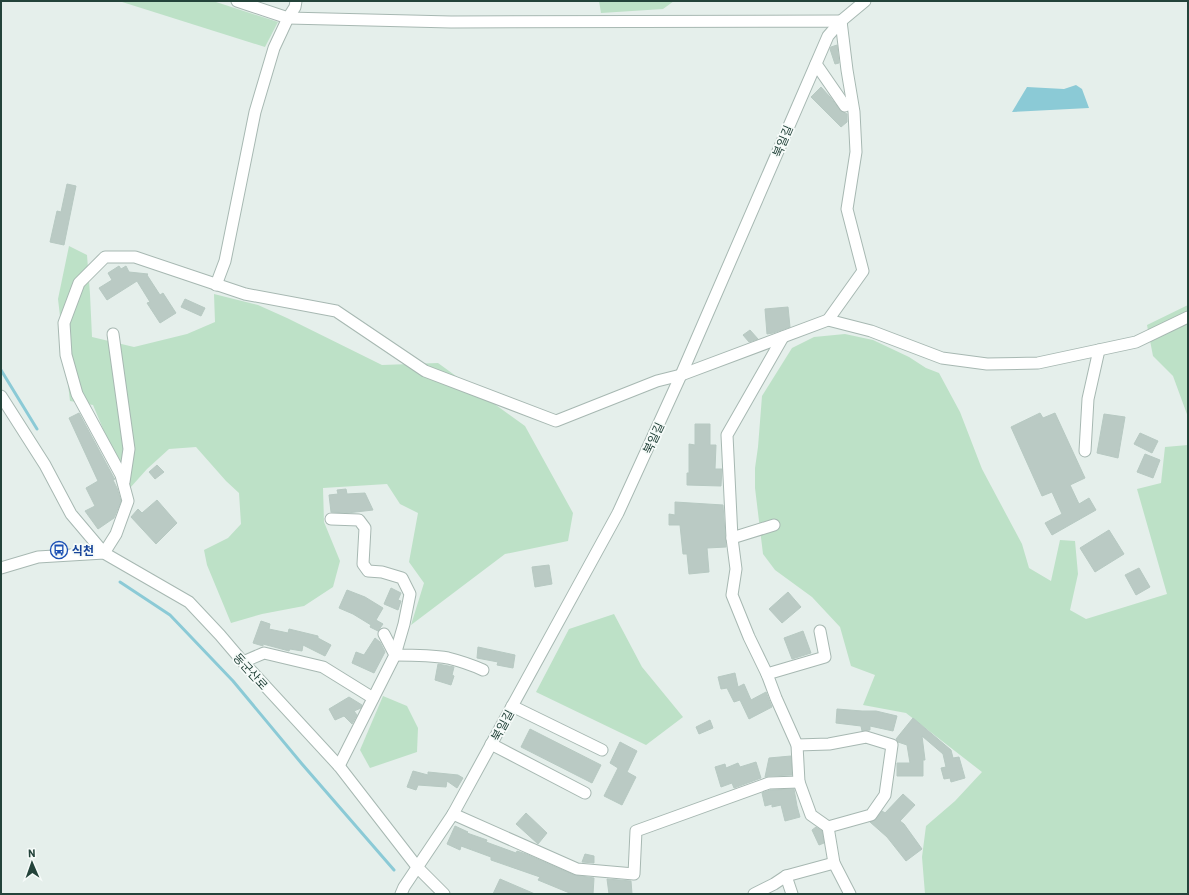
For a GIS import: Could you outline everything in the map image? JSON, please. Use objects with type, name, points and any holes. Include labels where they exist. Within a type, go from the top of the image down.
[{"type":"street","points":[[104,553],[116,534],[128,501],[122,475],[77,394],[66,355],[64,323],[78,283],[105,257],[135,257],[245,294],[336,311],[425,371],[556,421],[658,381],[682,375],[828,320],[863,271],[847,209],[856,152],[854,112],[841,21],[451,22],[288,18],[237,1]]},
{"type":"street","points":[[216,285],[225,262],[255,112],[274,48],[288,18],[296,7],[296,1]]},
{"type":"street","name":"북일길","points":[[401,894],[404,887],[453,814],[618,513],[682,375],[828,36],[841,21],[864,1]]},
{"type":"street","points":[[816,64],[845,106]]},
{"type":"street","points":[[828,320],[870,331],[942,358],[987,364],[1038,363],[1136,342],[1188,317]]},
{"type":"street","points":[[113,334],[129,449],[124,484]]},
{"type":"street","points":[[783,337],[727,435],[732,538],[736,569],[732,595],[749,637],[767,674],[797,744],[799,782],[811,815],[828,827],[834,863],[850,894]]},
{"type":"street","points":[[1085,452],[1088,399],[1099,350]]},
{"type":"street","points":[[1,396],[45,465],[71,514],[104,553]]},
{"type":"street","points":[[331,519],[359,520],[365,528],[363,564],[368,571],[382,572],[402,578],[410,594],[404,624],[395,655],[339,766]]},
{"type":"street","points":[[732,538],[774,525]]},
{"type":"street","points":[[1,568],[38,557],[104,553]]},
{"type":"street","name":"동군산로","points":[[104,553],[189,602],[339,766],[418,868],[444,894]]},
{"type":"street","points":[[767,674],[825,657],[820,631]]},
{"type":"street","points":[[384,634],[395,655]]},
{"type":"street","points":[[243,662],[264,653],[323,667],[373,698]]},
{"type":"street","points":[[395,655],[448,658],[470,664],[483,670]]},
{"type":"street","points":[[512,706],[602,750]]},
{"type":"street","points":[[797,744],[829,744],[866,737],[892,745],[886,795],[871,815],[828,827]]},
{"type":"street","points":[[491,744],[585,793]]},
{"type":"street","points":[[453,814],[577,869],[634,874],[636,831],[769,783],[799,782]]},
{"type":"street","points":[[754,894],[786,876],[834,863]]},
{"type":"street","points":[[786,876],[792,894]]},
{"type":"green space","points":[[119,1],[213,1],[278,22],[265,47]]},
{"type":"green space","points":[[599,1],[674,1],[663,9],[601,13]]},
{"type":"green space","points":[[69,246],[87,255],[92,337],[134,347],[187,334],[215,322],[214,294],[258,305],[382,365],[438,363],[525,426],[573,513],[568,541],[505,554],[411,625],[424,583],[409,562],[418,513],[400,504],[387,484],[323,488],[324,522],[340,561],[333,587],[304,606],[262,614],[231,623],[207,565],[204,550],[228,538],[241,524],[239,493],[226,481],[196,447],[169,449],[147,469],[130,488],[117,462],[93,405],[70,401],[58,299]]},
{"type":"green space","points":[[1188,305],[1188,417],[1173,376],[1153,356],[1147,325]]},
{"type":"green space","points":[[845,334],[873,340],[909,357],[926,368],[939,373],[960,412],[982,469],[1022,544],[1029,568],[1051,581],[1060,540],[1075,541],[1078,574],[1070,610],[1086,619],[1167,594],[1137,489],[1161,483],[1165,447],[1188,445],[1188,894],[925,894],[922,857],[926,826],[955,801],[982,772],[906,713],[863,705],[875,675],[851,666],[840,627],[812,597],[775,570],[763,554],[755,488],[755,468],[762,396],[792,348],[814,337]]},
{"type":"green space","points":[[614,614],[642,667],[683,717],[646,745],[536,692],[569,629]]},
{"type":"green space","points":[[383,696],[407,706],[418,728],[417,752],[370,768],[360,750]]},
{"type":"water","points":[[1076,85],[1082,89],[1089,108],[1012,112],[1027,87],[1064,89]]},
{"type":"building","points":[[837,45],[839,63],[835,64],[830,49],[831,47]]},
{"type":"building","points":[[821,87],[840,110],[847,114],[847,122],[841,127],[811,97]]},
{"type":"building","points":[[67,184],[76,186],[64,245],[50,242],[57,211],[61,212]]},
{"type":"building","points":[[119,266],[121,269],[126,266],[129,272],[148,274],[147,275],[160,295],[163,293],[176,313],[160,323],[147,303],[150,302],[137,281],[107,300],[99,288],[112,280],[108,273]]},
{"type":"building","points":[[185,299],[205,308],[201,316],[181,307]]},
{"type":"building","points":[[788,307],[790,327],[767,334],[765,309]]},
{"type":"building","points":[[750,330],[758,339],[749,342],[743,335]]},
{"type":"building","points":[[79,413],[115,479],[113,480],[121,501],[114,518],[98,529],[85,511],[95,506],[86,488],[98,481],[69,418]]},
{"type":"building","points":[[1040,413],[1043,418],[1055,413],[1085,478],[1070,485],[1079,504],[1089,498],[1096,510],[1052,535],[1045,523],[1062,514],[1052,492],[1042,496],[1011,427]]},
{"type":"building","points":[[1104,414],[1125,417],[1118,458],[1097,453]]},
{"type":"building","points":[[695,424],[710,424],[710,445],[716,445],[715,469],[722,469],[721,486],[687,485],[687,473],[689,473],[689,444],[695,445]]},
{"type":"building","points":[[1140,433],[1158,441],[1152,453],[1134,444]]},
{"type":"building","points":[[1145,454],[1160,460],[1153,478],[1137,472]]},
{"type":"building","points":[[157,465],[164,472],[155,479],[149,472]]},
{"type":"building","points":[[346,489],[347,494],[365,493],[373,510],[347,513],[331,512],[329,495],[338,494],[337,490]]},
{"type":"building","points":[[157,500],[177,523],[156,544],[131,517],[138,509],[142,513]]},
{"type":"building","points":[[675,502],[723,505],[726,547],[707,548],[709,572],[689,574],[687,554],[683,554],[680,525],[669,525],[669,514],[675,515]]},
{"type":"building","points":[[1109,530],[1124,554],[1095,572],[1080,548]]},
{"type":"building","points":[[549,565],[552,584],[535,587],[532,567]]},
{"type":"building","points":[[1139,568],[1150,587],[1136,595],[1125,575]]},
{"type":"building","points":[[391,588],[401,593],[398,600],[401,601],[398,610],[384,604]]},
{"type":"building","points":[[347,590],[365,597],[383,608],[376,620],[383,624],[378,631],[353,614],[339,608]]},
{"type":"building","points":[[788,592],[801,607],[782,623],[769,609]]},
{"type":"building","points":[[261,621],[270,624],[269,629],[288,633],[289,629],[318,636],[318,638],[331,645],[325,656],[303,645],[302,651],[290,649],[289,651],[253,643]]},
{"type":"building","points":[[803,631],[811,653],[792,659],[784,638]]},
{"type":"building","points":[[375,638],[380,642],[385,652],[374,673],[352,663],[356,652],[364,655]]},
{"type":"building","points":[[478,647],[515,655],[513,668],[497,665],[498,662],[477,658]]},
{"type":"building","points":[[438,664],[454,667],[452,675],[454,676],[451,685],[435,680]]},
{"type":"building","points":[[735,673],[738,687],[744,684],[751,700],[766,692],[772,707],[749,719],[740,700],[734,702],[727,688],[721,689],[718,677]]},
{"type":"building","points":[[349,697],[362,705],[361,708],[354,711],[357,715],[352,724],[344,716],[335,720],[329,709]]},
{"type":"building","points":[[837,709],[876,711],[897,716],[893,731],[870,726],[870,730],[862,731],[861,726],[836,723]]},
{"type":"building","points":[[913,718],[951,750],[953,758],[959,757],[965,778],[951,782],[950,778],[944,779],[941,768],[946,767],[943,754],[922,736],[925,760],[923,760],[923,776],[897,776],[897,763],[910,763],[907,745],[898,742],[896,739]]},
{"type":"building","points":[[710,720],[713,728],[699,734],[696,727]]},
{"type":"building","points":[[530,729],[601,765],[592,783],[521,747]]},
{"type":"building","points":[[620,742],[637,751],[627,772],[636,777],[622,805],[604,796],[618,768],[610,763]]},
{"type":"building","points":[[791,756],[792,775],[765,777],[769,758]]},
{"type":"building","points":[[756,762],[761,778],[734,788],[732,783],[721,787],[715,767],[725,764],[726,768],[738,763],[740,767]]},
{"type":"building","points":[[413,771],[428,775],[428,772],[458,775],[463,778],[457,788],[447,781],[446,787],[418,785],[416,790],[407,787]]},
{"type":"building","points":[[794,789],[800,817],[785,821],[781,805],[772,807],[772,804],[765,806],[762,793],[770,790]]},
{"type":"building","points":[[903,794],[915,805],[900,821],[904,824],[922,849],[906,861],[887,837],[870,822],[876,819],[882,811],[885,813]]},
{"type":"building","points":[[526,813],[547,833],[538,844],[516,824]]},
{"type":"building","points":[[455,826],[468,832],[467,833],[487,840],[486,842],[516,853],[517,851],[526,854],[574,875],[594,878],[593,894],[572,894],[538,880],[540,877],[491,860],[491,857],[461,846],[460,850],[447,844]]},
{"type":"building","points":[[816,827],[822,831],[824,843],[819,845],[812,830]]},
{"type":"building","points":[[585,854],[594,856],[594,863],[582,862]]},
{"type":"building","points":[[500,879],[535,894],[493,894]]},
{"type":"building","points":[[607,879],[631,881],[632,894],[609,894]]},
{"type":"waterway","points":[[1,370],[37,429]]},
{"type":"waterway","points":[[120,582],[170,615],[233,681],[302,764],[394,870]]},
{"type":"place","name":"식천","points":[[59,550]]}]
